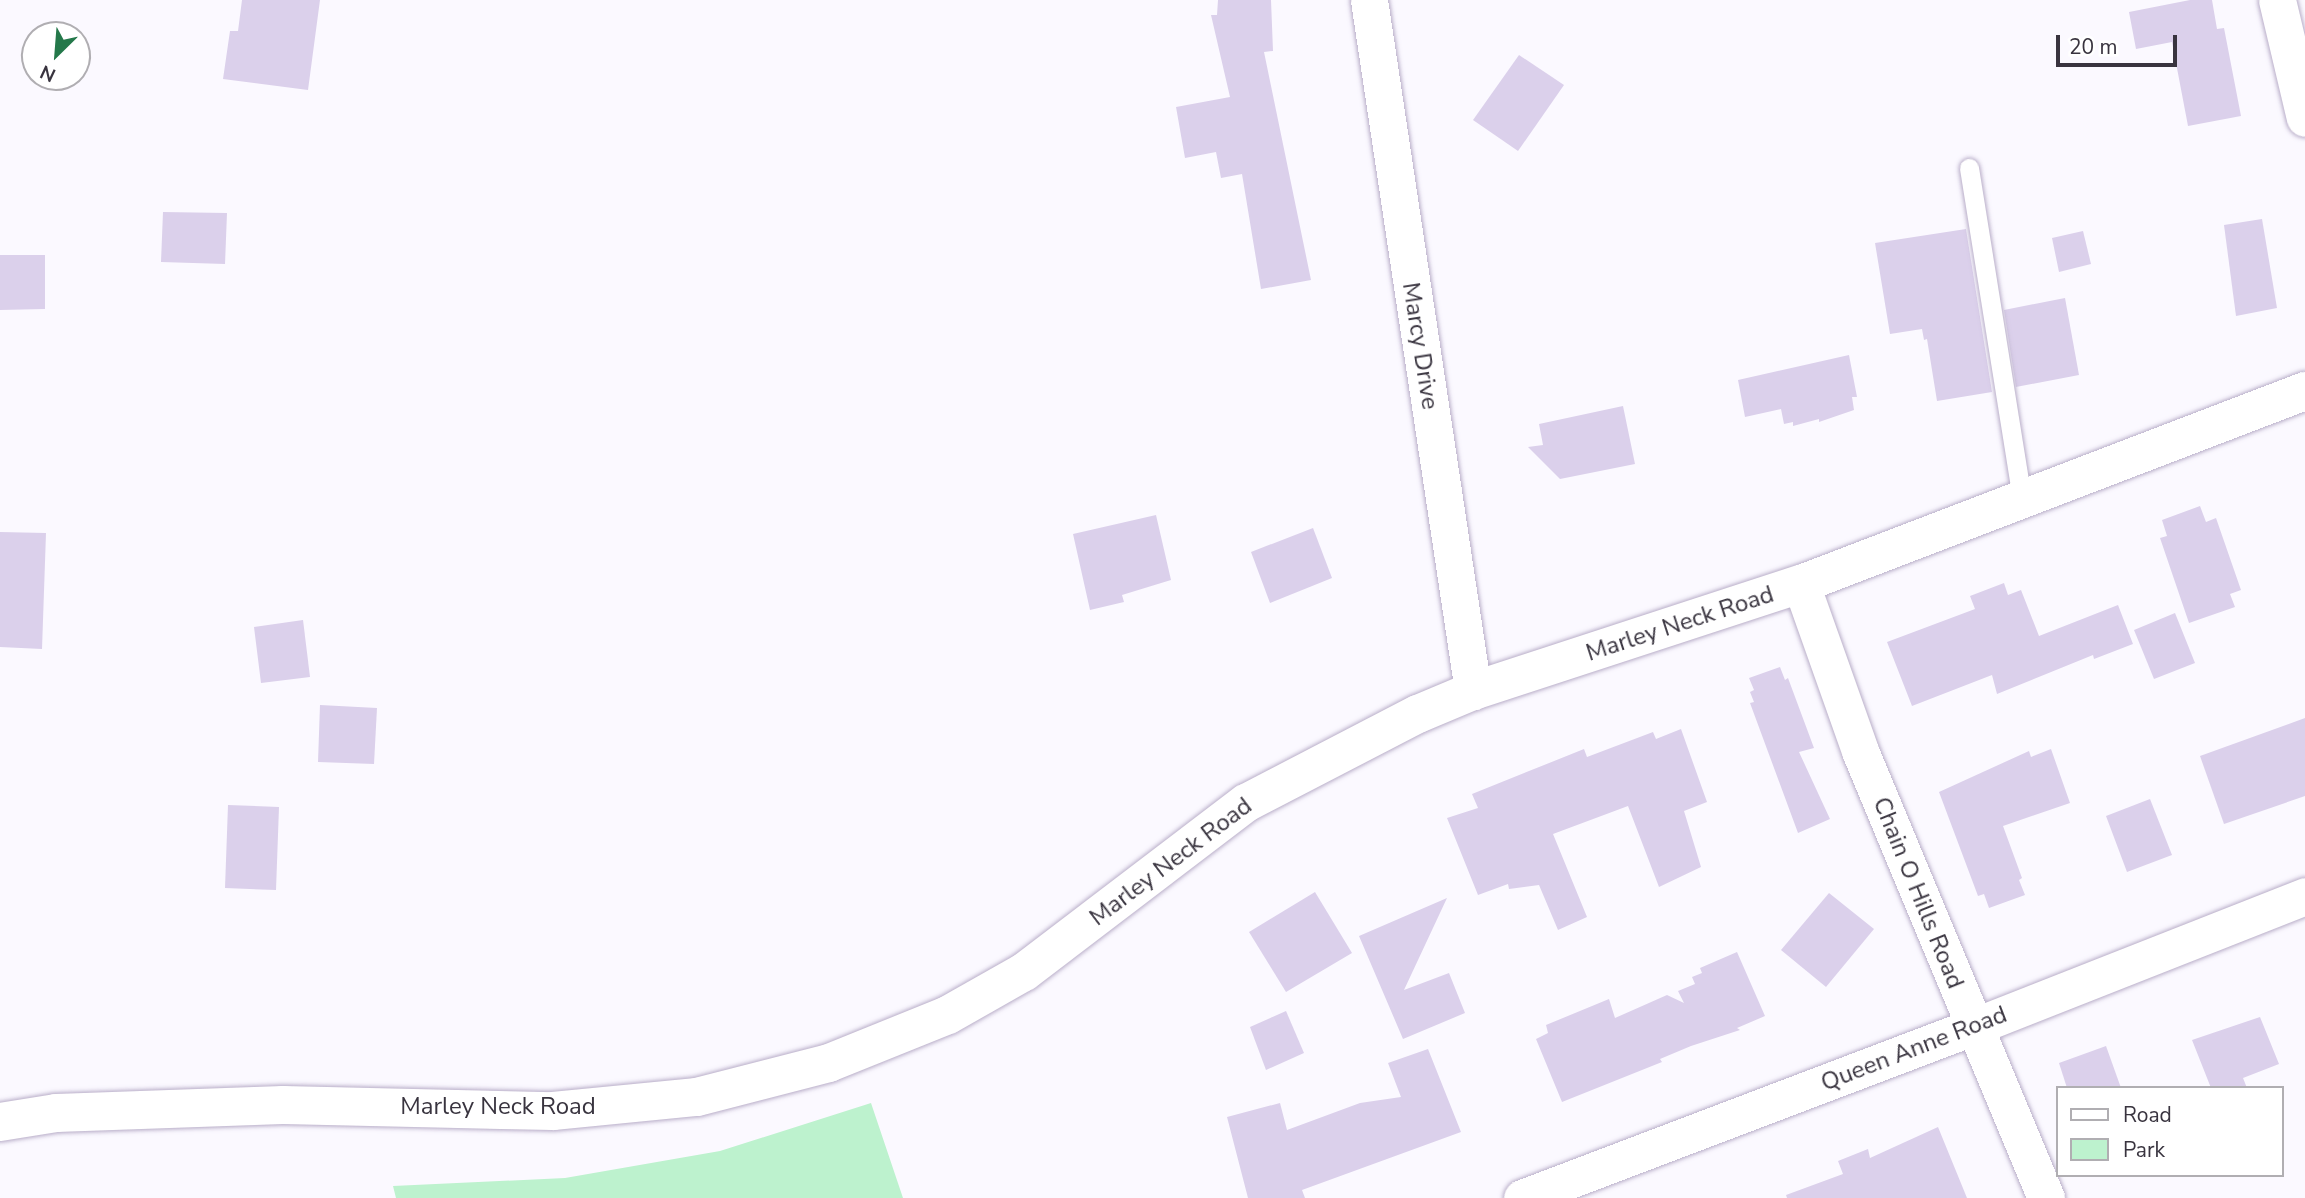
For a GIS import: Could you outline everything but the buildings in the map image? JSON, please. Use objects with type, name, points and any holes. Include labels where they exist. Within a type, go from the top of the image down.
[{"type":"street","name":"Marcy Drive","points":[[1369,0],[1473,691]]},
{"type":"street","points":[[2277,0],[2305,118]]},
{"type":"street","name":"Marley Neck Road","points":[[0,1122],[56,1112],[283,1105],[553,1111],[697,1097],[829,1063],[948,1015],[1024,972],[1247,803],[1418,714],[1473,691],[1801,584],[2305,391]]},
{"type":"street","name":"Chain O Hills Road","points":[[1801,584],[1860,751],[2046,1198]]},
{"type":"street","name":"Queen Anne Road","points":[[1522,1198],[1973,1027],[2305,896]]},
{"type":"lane","points":[[1969,168],[2022,500]]},
{"type":"green space","points":[[871,1103],[903,1198],[396,1198],[393,1186],[565,1178],[720,1151]]}]
